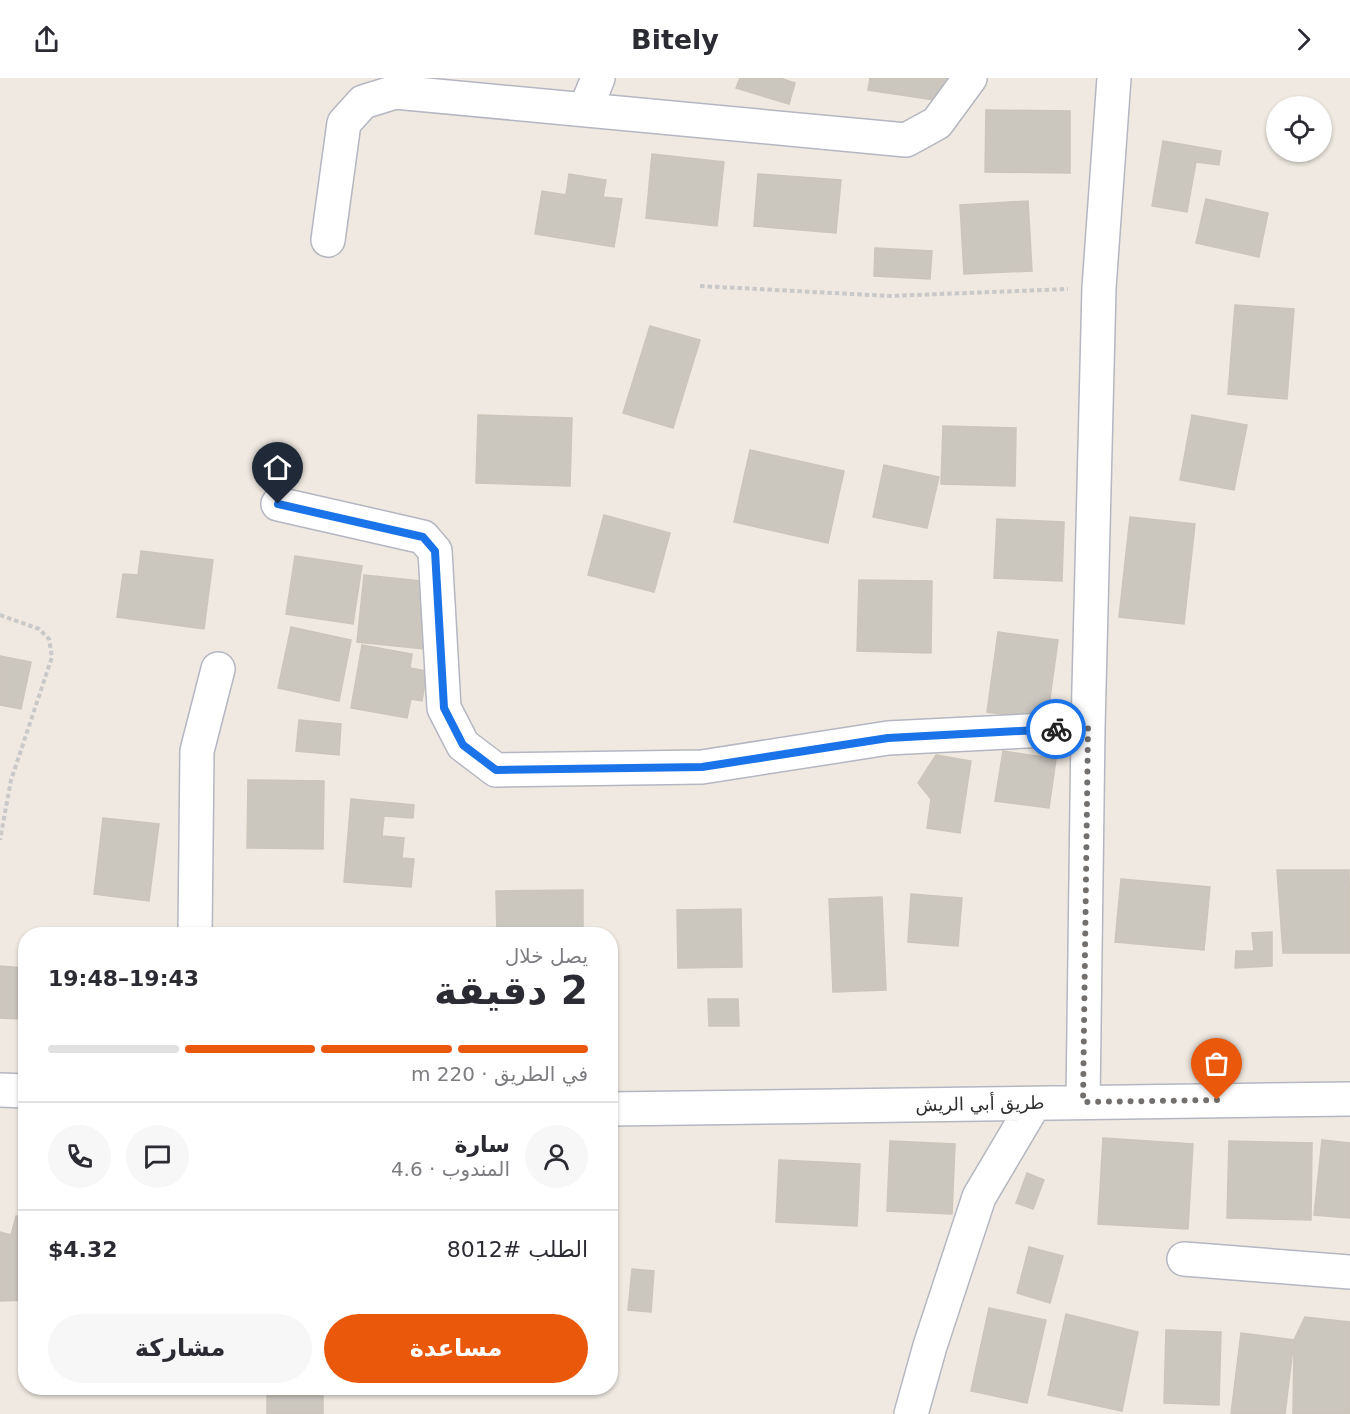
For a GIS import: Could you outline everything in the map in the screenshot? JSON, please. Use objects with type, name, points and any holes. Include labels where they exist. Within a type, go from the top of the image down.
[{"type":"street","points":[[586,108],[598,78]]},
{"type":"street","points":[[328,240],[344,123],[363,102],[395,92],[586,108],[906,140],[937,123],[970,78]]},
{"type":"street","points":[[1083,1102],[1088,728],[1100,288],[1112,78]]},
{"type":"street","points":[[278,504],[423,537],[435,551],[444,708],[463,745],[496,770],[702,767],[888,738],[1088,728]]},
{"type":"street","points":[[195,927],[196,751],[218,669]]},
{"type":"street","points":[[0,1090],[18,1091]]},
{"type":"street","name":"طريق أبي الريش","points":[[618,1108],[1350,1099]]},
{"type":"street","points":[[911,1414],[930,1346],[979,1197],[1034,1104]]},
{"type":"street","points":[[1184,1259],[1350,1272]]},
{"type":"path","points":[[700,286],[890,296],[1100,288]]},
{"type":"path","points":[[0,615],[39,629],[49,639],[52,657],[11,780],[0,840]]},
{"type":"building","points":[[740,78],[780,78],[795,83],[789,104],[736,88]]},
{"type":"building","points":[[870,78],[950,78],[947,102],[868,90]]},
{"type":"building","points":[[986,110],[1070,111],[1070,173],[985,172]]},
{"type":"building","points":[[1163,141],[1221,151],[1219,165],[1196,162],[1187,212],[1152,206]]},
{"type":"building","points":[[652,154],[724,162],[717,226],[646,218]]},
{"type":"building","points":[[569,174],[606,180],[603,197],[622,199],[614,247],[535,234],[542,191],[566,195]]},
{"type":"building","points":[[758,174],[841,180],[836,233],[754,226]]},
{"type":"building","points":[[1206,199],[1268,213],[1259,257],[1196,243]]},
{"type":"building","points":[[1028,201],[1032,271],[964,274],[960,205]]},
{"type":"building","points":[[875,248],[932,251],[930,279],[874,276]]},
{"type":"building","points":[[1235,305],[1294,309],[1287,399],[1228,394]]},
{"type":"building","points":[[650,326],[700,340],[673,428],[623,413]]},
{"type":"building","points":[[478,415],[572,418],[570,486],[476,483]]},
{"type":"building","points":[[1192,415],[1247,425],[1234,490],[1180,480]]},
{"type":"building","points":[[943,426],[1016,428],[1015,486],[941,484]]},
{"type":"building","points":[[750,450],[844,471],[828,543],[734,522]]},
{"type":"building","points":[[884,465],[939,477],[927,528],[873,517]]},
{"type":"building","points":[[604,515],[670,533],[654,592],[588,575]]},
{"type":"building","points":[[1130,517],[1195,524],[1184,624],[1119,617]]},
{"type":"building","points":[[997,519],[1064,522],[1062,581],[994,578]]},
{"type":"building","points":[[141,551],[213,560],[204,629],[117,617],[123,574],[138,575]]},
{"type":"building","points":[[295,556],[362,566],[353,624],[286,614]]},
{"type":"building","points":[[364,575],[430,582],[424,649],[357,642]]},
{"type":"building","points":[[859,580],[932,581],[931,653],[857,651]]},
{"type":"building","points":[[291,627],[351,640],[339,701],[278,688]]},
{"type":"building","points":[[998,632],[1058,640],[1047,720],[987,712]]},
{"type":"building","points":[[362,645],[412,654],[410,668],[427,671],[422,701],[411,699],[407,718],[351,708]]},
{"type":"building","points":[[0,656],[31,662],[21,709],[0,705]]},
{"type":"building","points":[[299,720],[341,724],[339,755],[296,751]]},
{"type":"building","points":[[1003,751],[1056,759],[1049,808],[995,801]]},
{"type":"building","points":[[936,755],[971,761],[960,833],[927,828],[931,799],[918,783]]},
{"type":"building","points":[[248,780],[324,781],[323,849],[247,848]]},
{"type":"building","points":[[351,799],[414,805],[413,818],[384,816],[382,836],[404,838],[402,858],[414,859],[411,887],[344,882]]},
{"type":"building","points":[[103,818],[159,824],[149,901],[94,894]]},
{"type":"building","points":[[1277,870],[1349,870],[1350,953],[1283,953]]},
{"type":"building","points":[[1121,879],[1210,887],[1204,950],[1115,942]]},
{"type":"building","points":[[583,890],[583,927],[497,927],[496,891]]},
{"type":"building","points":[[911,894],[962,898],[958,946],[908,942]]},
{"type":"building","points":[[882,897],[886,990],[833,992],[829,899]]},
{"type":"building","points":[[741,909],[742,967],[678,968],[677,910]]},
{"type":"building","points":[[1272,932],[1272,966],[1235,968],[1236,951],[1254,951],[1252,933]]},
{"type":"building","points":[[0,966],[18,968],[18,1019],[0,1018]]},
{"type":"building","points":[[708,999],[738,999],[739,1026],[709,1026]]},
{"type":"building","points":[[1103,1138],[1193,1144],[1188,1229],[1098,1224]]},
{"type":"building","points":[[1322,1140],[1350,1143],[1350,1218],[1314,1215]]},
{"type":"building","points":[[890,1141],[955,1144],[952,1214],[887,1211]]},
{"type":"building","points":[[1229,1141],[1312,1143],[1311,1220],[1227,1218]]},
{"type":"building","points":[[779,1160],[860,1164],[857,1226],[776,1222]]},
{"type":"building","points":[[1027,1173],[1044,1180],[1033,1209],[1016,1203]]},
{"type":"building","points":[[16,1216],[18,1216],[18,1300],[0,1301],[0,1232],[11,1235]]},
{"type":"building","points":[[1029,1247],[1063,1256],[1050,1303],[1017,1293]]},
{"type":"building","points":[[632,1269],[654,1271],[651,1312],[628,1310]]},
{"type":"building","points":[[989,1308],[1046,1320],[1027,1403],[971,1391]]},
{"type":"building","points":[[1066,1314],[1138,1332],[1122,1411],[1048,1395]]},
{"type":"building","points":[[1305,1317],[1350,1322],[1350,1414],[1293,1414],[1294,1340]]},
{"type":"building","points":[[1166,1330],[1221,1332],[1219,1405],[1164,1403]]},
{"type":"building","points":[[1241,1333],[1294,1340],[1285,1414],[1231,1414]]},
{"type":"building","points":[[267,1395],[323,1395],[323,1414],[267,1414]]},
{"type":"way so far","points":[[1056,729],[1088,728],[1083,1102],[1217,1100]]},
{"type":"route","points":[[278,504],[423,537],[435,551],[444,708],[463,745],[496,770],[702,767],[888,738],[1056,729]]}]
